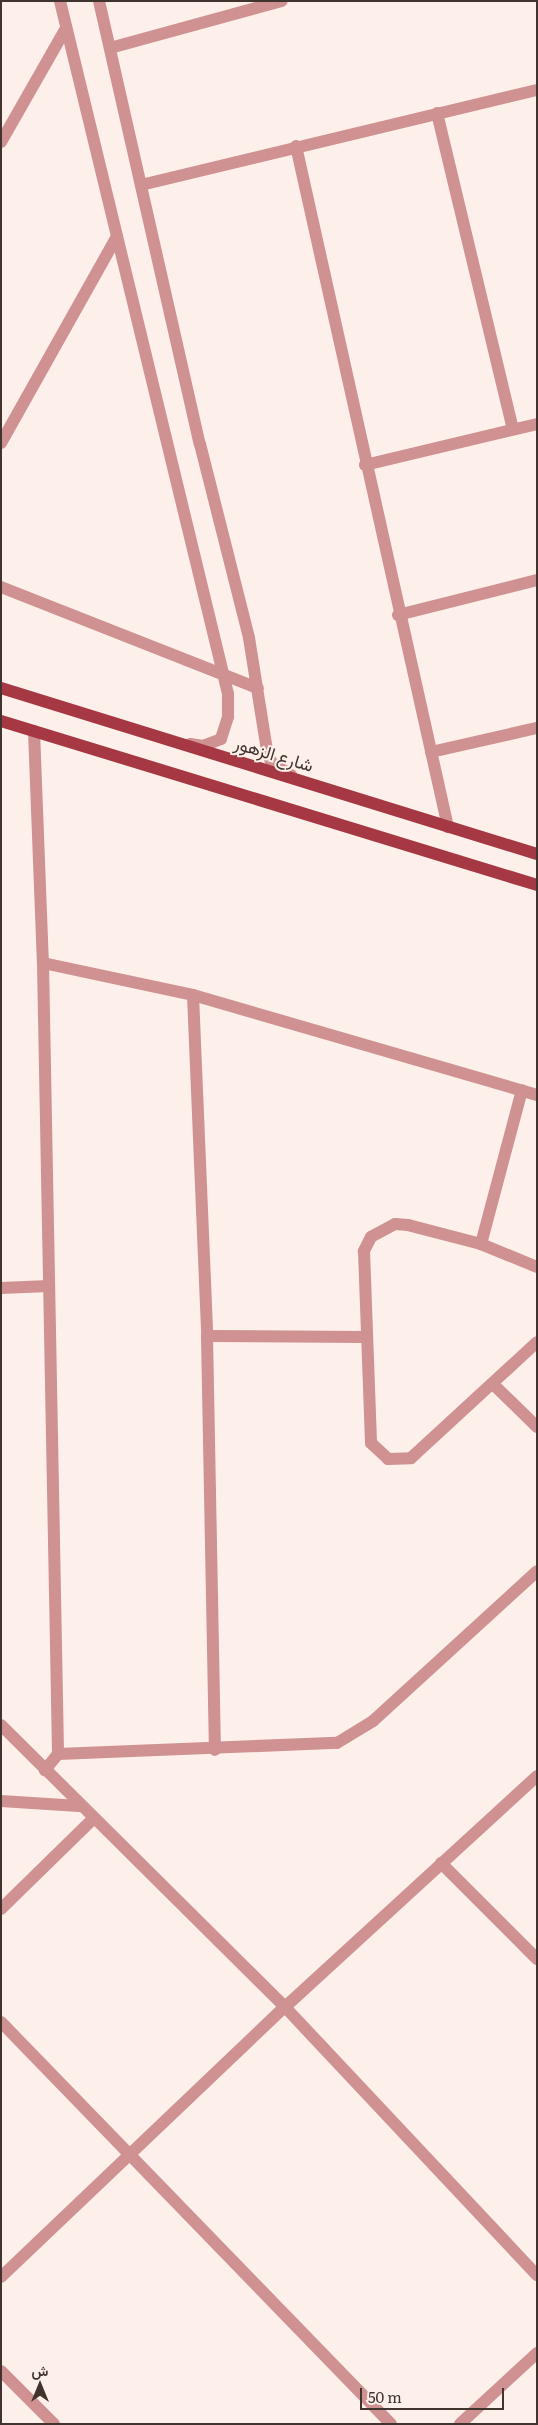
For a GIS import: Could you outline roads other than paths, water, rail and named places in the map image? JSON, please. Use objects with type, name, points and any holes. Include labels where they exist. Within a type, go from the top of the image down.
[{"type":"main road","name":"شارع الزهور","points":[[1,688],[300,779],[537,854]]},
{"type":"main road","points":[[1,721],[537,885]]},
{"type":"street","points":[[60,1],[223,674],[228,717],[221,739],[203,746],[181,744]]},
{"type":"street","points":[[99,1],[258,688],[271,762],[300,779]]},
{"type":"street","points":[[110,48],[282,1]]},
{"type":"street","points":[[1,142],[66,28]]},
{"type":"street","points":[[141,185],[296,146],[537,90]]},
{"type":"street","points":[[438,113],[513,429]]},
{"type":"street","points":[[296,146],[398,615],[448,827]]},
{"type":"street","points":[[1,442],[117,236]]},
{"type":"street","points":[[365,465],[537,424]]},
{"type":"street","points":[[398,615],[537,580]]},
{"type":"street","points":[[1,587],[258,688]]},
{"type":"street","points":[[431,752],[537,728]]},
{"type":"street","points":[[34,731],[43,963],[58,1754],[45,1770]]},
{"type":"street","points":[[43,963],[193,995],[537,1095]]},
{"type":"street","points":[[193,995],[207,1336],[216,1750]]},
{"type":"street","points":[[481,1244],[522,1090]]},
{"type":"street","points":[[537,1267],[481,1244],[408,1225],[395,1224],[371,1237],[364,1251],[368,1434],[378,1453],[388,1459],[412,1458],[494,1385],[537,1342]]},
{"type":"street","points":[[1,1288],[49,1286]]},
{"type":"street","points":[[207,1336],[365,1337]]},
{"type":"street","points":[[494,1385],[537,1427]]},
{"type":"street","points":[[58,1754],[216,1750],[337,1743],[373,1721],[537,1571]]},
{"type":"street","points":[[1,1726],[92,1820],[285,2008],[537,2275]]},
{"type":"street","points":[[1,2278],[285,2008],[537,1776]]},
{"type":"street","points":[[1,1801],[79,1806]]},
{"type":"street","points":[[1,1909],[92,1820]]},
{"type":"street","points":[[442,1863],[537,1959]]},
{"type":"street","points":[[1,2022],[391,2424]]},
{"type":"street","points":[[460,2424],[537,2354]]},
{"type":"street","points":[[1,2371],[54,2424]]}]
